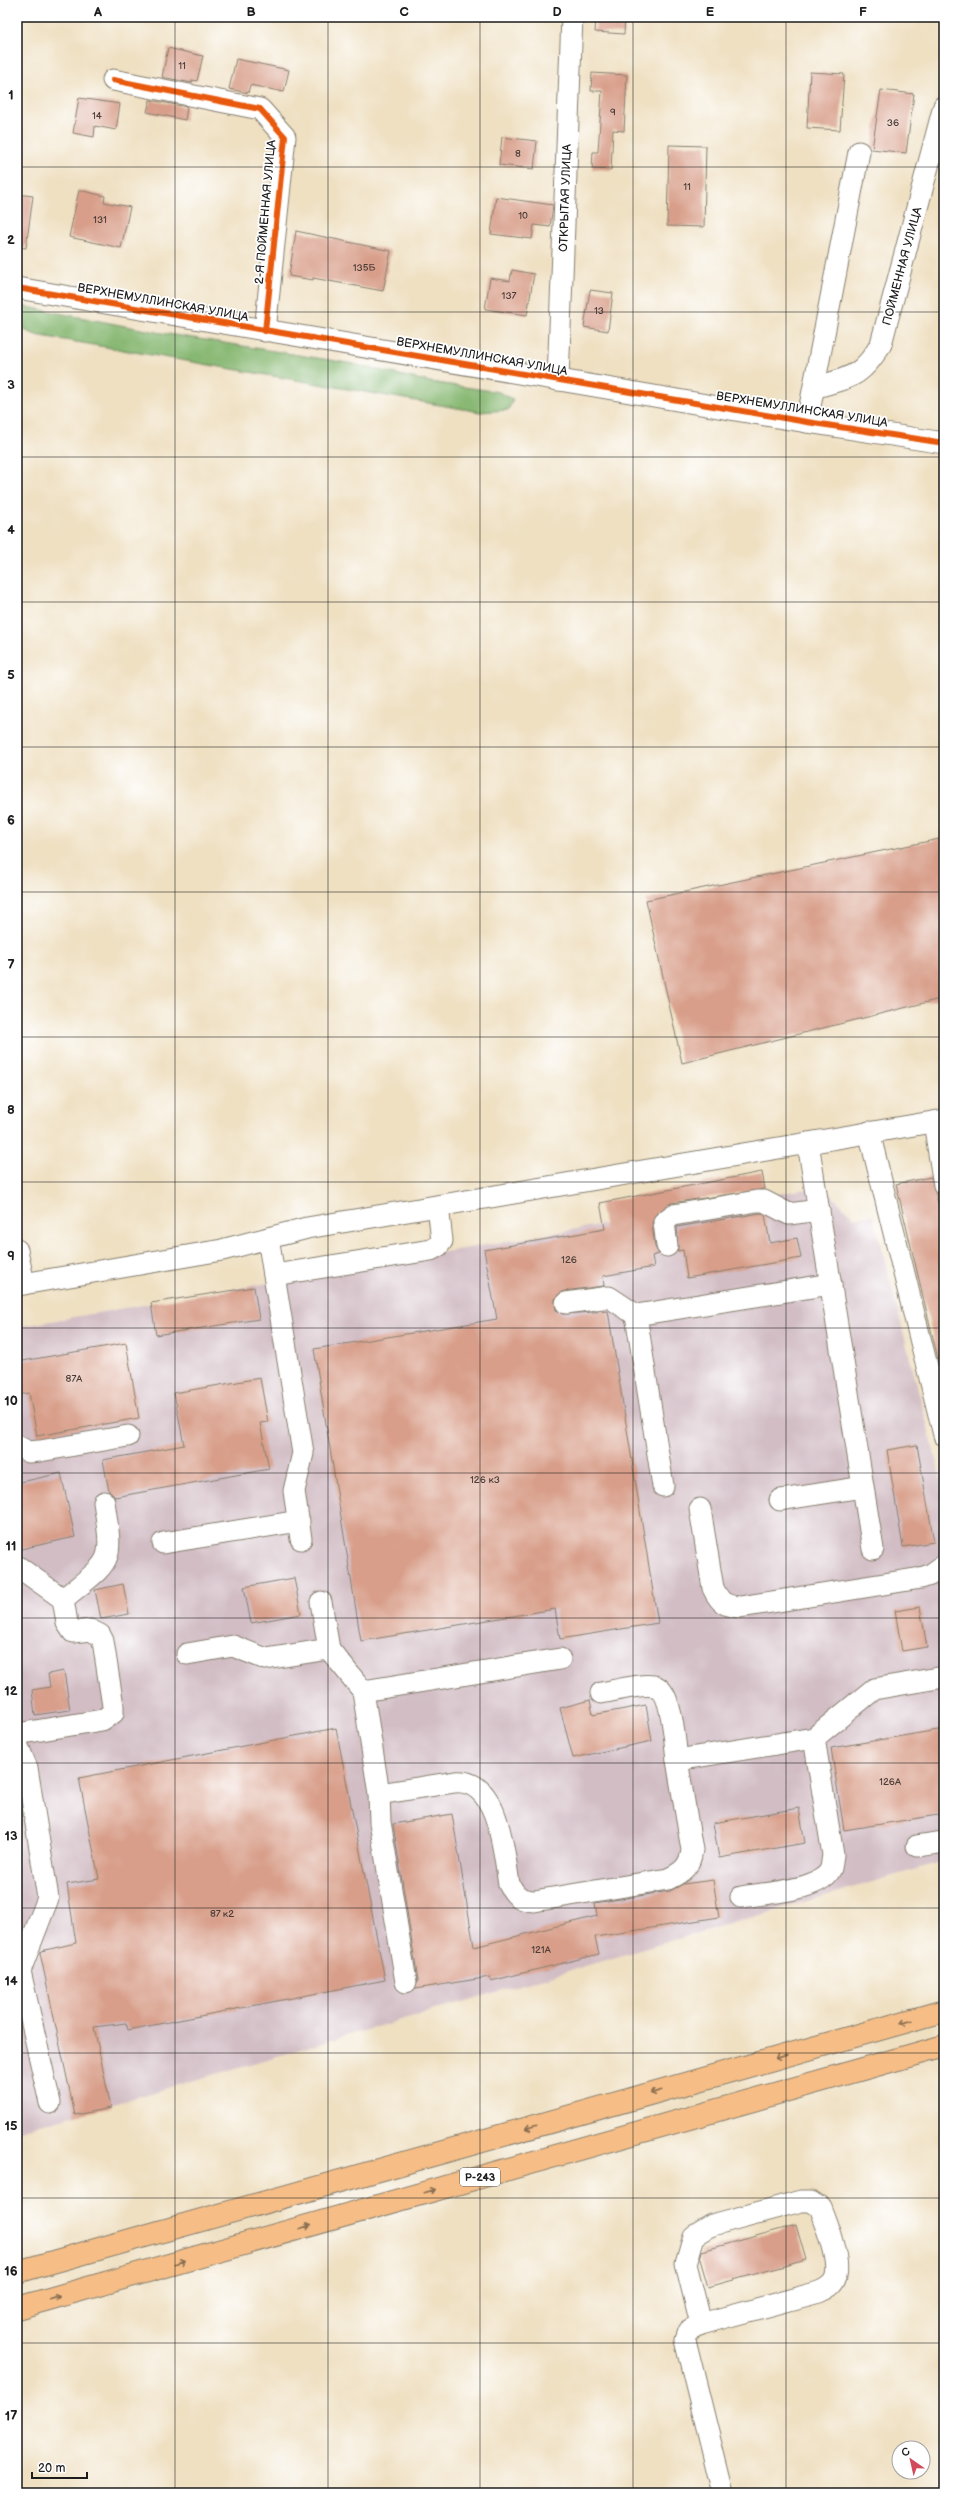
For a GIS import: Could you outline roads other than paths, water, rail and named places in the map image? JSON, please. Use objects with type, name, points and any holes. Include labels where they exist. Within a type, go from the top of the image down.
[{"type":"highway","points":[[17,2272],[944,2011]]},
{"type":"highway","name":"Р-243","points":[[17,2308],[944,2046]]},
{"type":"street","name":"ОТКРЫТАЯ УЛИЦА","points":[[558,380],[572,17]]},
{"type":"street","name":"2-Я ПОЙМЕННАЯ УЛИЦА","points":[[113,80],[260,109],[285,137],[265,331]]},
{"type":"street","name":"ПОЙМЕННАЯ УЛИЦА","points":[[814,388],[855,375],[869,364],[881,344],[944,106]]},
{"type":"street","points":[[807,422],[859,152]]},
{"type":"street","name":"ВЕРХНЕМУЛЛИНСКАЯ УЛИЦА","points":[[17,288],[807,422],[944,443]]},
{"type":"street","points":[[17,1250],[20,1284],[222,1250],[307,1228],[939,1121],[944,1185]]},
{"type":"street","points":[[869,1132],[944,1435]]},
{"type":"street","points":[[808,1143],[873,1549]]},
{"type":"street","points":[[666,1246],[664,1222],[673,1215],[757,1201],[764,1201],[789,1214],[819,1210]]},
{"type":"street","points":[[274,1275],[435,1248],[442,1241],[438,1206]]},
{"type":"street","points":[[163,1543],[300,1530],[294,1491],[303,1453],[268,1238]]},
{"type":"street","points":[[566,1303],[609,1297],[636,1315],[831,1284]]},
{"type":"street","points":[[636,1315],[663,1486]]},
{"type":"street","points":[[17,1446],[29,1452],[128,1436]]},
{"type":"street","points":[[780,1500],[863,1487]]},
{"type":"street","points":[[63,1599],[99,1570],[110,1552],[104,1502]]},
{"type":"street","points":[[700,1509],[713,1588],[718,1600],[727,1606],[740,1607],[921,1578],[930,1575],[944,1565]]},
{"type":"street","points":[[17,1566],[63,1599],[69,1628],[73,1632],[95,1631],[103,1641],[113,1713],[102,1720],[17,1734]]},
{"type":"street","points":[[321,1602],[329,1649],[363,1691],[379,1794],[380,1822],[406,1982]]},
{"type":"street","points":[[187,1654],[233,1646],[266,1659],[329,1649]]},
{"type":"street","points":[[363,1691],[560,1659]]},
{"type":"street","points":[[677,1760],[814,1738],[874,1689],[944,1677]]},
{"type":"street","points":[[379,1794],[463,1781],[471,1784],[496,1815],[509,1884],[514,1894],[522,1900],[534,1901],[668,1879],[682,1873],[690,1862],[692,1850],[668,1700],[662,1691],[656,1686],[601,1693]]},
{"type":"street","points":[[741,1897],[809,1886],[823,1878],[831,1868],[833,1855],[814,1738]]},
{"type":"street","points":[[17,1744],[27,1768],[48,1898],[20,1971],[50,2103]]},
{"type":"street","points":[[917,1846],[944,1842]]},
{"type":"street","points":[[701,2324],[686,2264],[694,2236],[712,2225],[801,2202],[811,2201],[820,2207],[836,2264],[836,2277],[830,2287],[819,2292],[701,2324],[688,2331],[685,2340],[686,2351],[723,2493]]}]
